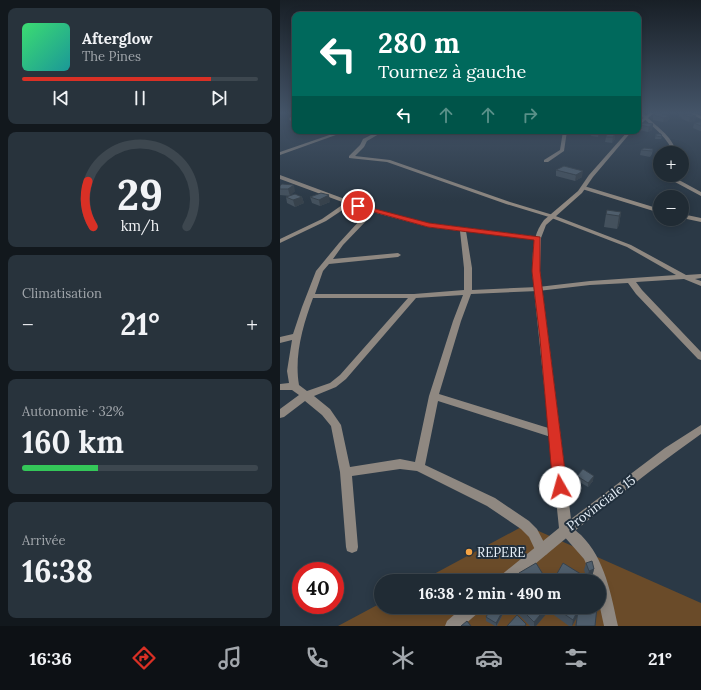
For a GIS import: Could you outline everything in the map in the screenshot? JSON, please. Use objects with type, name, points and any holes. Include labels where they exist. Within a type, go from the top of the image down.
[{"type":"street","points":[[280,154],[313,142]]},
{"type":"street","points":[[364,142],[351,158],[388,161],[501,201],[551,216],[629,246],[685,277],[701,284]]},
{"type":"street","points":[[546,161],[562,151],[563,142]]},
{"type":"street","points":[[611,626],[600,581],[590,558],[579,542],[566,530],[536,271],[538,238],[543,225],[551,216],[584,188],[591,176],[620,142]]},
{"type":"street","points":[[280,177],[367,209],[428,225],[538,238]]},
{"type":"street","points":[[679,182],[701,194]]},
{"type":"street","points":[[286,187],[298,184]]},
{"type":"street","points":[[584,188],[653,209]]},
{"type":"street","points":[[280,241],[324,220],[349,203]]},
{"type":"street","points":[[352,547],[346,472],[336,425],[326,412],[294,386],[292,371],[297,336],[320,271],[341,244],[364,220],[367,209]]},
{"type":"street","points":[[689,217],[701,220]]},
{"type":"street","points":[[419,467],[434,396],[457,321],[468,292],[468,268],[463,230]]},
{"type":"street","points":[[327,262],[398,256]]},
{"type":"street","points":[[310,296],[414,296],[538,289],[590,283],[701,276]]},
{"type":"street","points":[[630,280],[639,292],[701,357]]},
{"type":"street","points":[[280,414],[305,396],[333,385],[343,377],[414,296]]},
{"type":"street","points":[[280,340],[297,336]]},
{"type":"street","points":[[280,386],[294,386]]},
{"type":"street","points":[[434,396],[554,434]]},
{"type":"street","name":"Provinciale 15","points":[[513,574],[566,530],[669,451],[701,429]]},
{"type":"street","points":[[346,472],[400,464],[419,467],[491,502],[525,525],[533,533],[542,550]]},
{"type":"street","points":[[452,626],[466,614]]},
{"type":"shaded area","points":[[525,525],[701,603],[701,626],[338,626],[374,607],[374,614],[606,614],[606,574],[434,574]]},
{"type":"building","points":[[644,148],[653,149],[652,151],[641,150]]},
{"type":"building","points":[[564,166],[583,171],[576,175],[556,170]]},
{"type":"building","points":[[282,184],[294,185],[288,189],[280,189]]},
{"type":"building","points":[[321,193],[329,195],[319,200],[310,197]]},
{"type":"building","points":[[295,194],[302,197],[293,200],[286,197]]},
{"type":"building","points":[[607,210],[621,212],[619,216],[606,214]]},
{"type":"building","points":[[583,469],[594,476],[588,483],[577,476]]},
{"type":"building","points":[[592,561],[594,569],[589,571],[586,563]]},
{"type":"building","points":[[536,563],[543,574],[520,574]]},
{"type":"building","points":[[563,563],[581,574],[557,574]]},
{"type":"building","points":[[488,614],[501,614],[496,623],[486,617]]},
{"type":"building","points":[[526,614],[541,614],[534,622]]},
{"type":"building","points":[[564,614],[576,614],[573,620]]},
{"type":"building","points":[[578,614],[596,614],[595,626],[576,626]]},
{"type":"building","points":[[517,615],[526,624],[525,626],[507,626]]},
{"type":"building","points":[[467,621],[471,626],[461,626]]},
{"type":"place","name":"REPERE","points":[[469,552]]},
{"type":"route","points":[[358,206],[428,225],[538,238],[536,271],[545,339],[560,487]]}]
